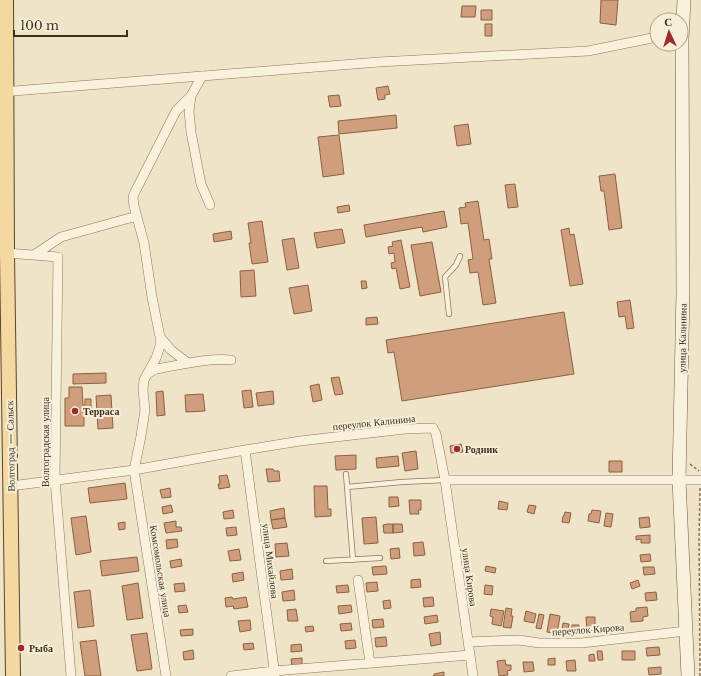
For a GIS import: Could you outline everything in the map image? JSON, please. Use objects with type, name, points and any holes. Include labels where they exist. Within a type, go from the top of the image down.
[{"type":"main road","name":"Волгоград — Сальск","points":[[6,0],[3,92],[11,486],[13,676]]},
{"type":"street","name":"улица Калинина","points":[[683,12],[684,0]]},
{"type":"street","points":[[3,92],[379,62],[588,51],[649,39]]},
{"type":"street","name":"улица Калинина","points":[[681,52],[683,292],[679,480],[688,676]]},
{"type":"street","points":[[134,470],[145,410],[143,390],[144,380],[156,358],[160,346],[160,337],[144,243],[133,197],[176,111],[191,96],[202,76]]},
{"type":"street","points":[[191,96],[189,111],[191,132],[201,184],[210,205]]},
{"type":"street","points":[[34,255],[61,237],[137,216]]},
{"type":"street","name":"Волгоградская улица","points":[[7,253],[58,257],[55,480],[71,676]]},
{"type":"street","points":[[160,337],[188,364]]},
{"type":"street","points":[[147,375],[156,369],[209,360],[231,360]]},
{"type":"street","name":"переулок Калинина","points":[[11,486],[134,470],[300,441],[404,429],[433,428],[436,434],[445,480]]},
{"type":"street","name":"улица Михайлова","points":[[245,450],[274,674]]},
{"type":"street","name":"Комсомольская улица","points":[[134,470],[166,676]]},
{"type":"street","points":[[445,480],[679,480],[701,478]]},
{"type":"street","name":"улица Кирова","points":[[445,480],[473,676]]},
{"type":"street","points":[[358,580],[370,663]]},
{"type":"street","name":"переулок Кирова","points":[[468,642],[519,640],[539,643],[582,643],[686,631]]},
{"type":"street","points":[[232,676],[274,674],[370,663],[470,655]]},
{"type":"lane","points":[[449,314],[445,277],[456,265],[460,256]]},
{"type":"lane","points":[[346,474],[353,560]]},
{"type":"lane","points":[[347,487],[445,480]]},
{"type":"lane","points":[[326,561],[380,558]]},
{"type":"path","points":[[690,464],[701,478],[699,537],[700,676]]},
{"type":"building","points":[[601,0],[618,0],[616,25],[600,23]]},
{"type":"building","points":[[462,6],[476,6],[475,17],[461,17]]},
{"type":"building","points":[[481,10],[492,10],[492,20],[481,20]]},
{"type":"building","points":[[485,24],[492,24],[492,36],[485,36]]},
{"type":"building","points":[[388,86],[390,94],[385,95],[385,99],[378,100],[376,88]]},
{"type":"building","points":[[339,95],[341,106],[330,107],[328,96]]},
{"type":"building","points":[[396,115],[397,128],[339,134],[338,121]]},
{"type":"building","points":[[468,124],[471,144],[457,146],[454,126]]},
{"type":"building","points":[[339,135],[344,174],[323,177],[318,137]]},
{"type":"building","points":[[615,174],[622,228],[609,230],[604,191],[601,191],[599,176]]},
{"type":"building","points":[[515,184],[518,207],[508,208],[505,185]]},
{"type":"building","points":[[478,201],[484,240],[489,239],[492,259],[489,259],[496,303],[483,305],[478,272],[470,273],[468,260],[473,259],[468,223],[461,224],[459,208],[466,207],[465,203]]},
{"type":"building","points":[[349,205],[350,211],[338,213],[337,207]]},
{"type":"building","points":[[444,211],[447,227],[423,232],[422,227],[366,237],[364,225]]},
{"type":"building","points":[[262,221],[268,262],[252,264],[248,223]]},
{"type":"building","points":[[569,228],[570,235],[574,234],[583,284],[570,286],[561,230]]},
{"type":"building","points":[[342,229],[345,243],[317,248],[314,233]]},
{"type":"building","points":[[231,231],[232,239],[214,242],[213,234]]},
{"type":"building","points":[[294,238],[299,268],[287,270],[282,240]]},
{"type":"building","points":[[401,240],[410,287],[400,289],[396,268],[392,269],[391,263],[395,262],[394,253],[389,254],[388,247],[393,246],[392,242]]},
{"type":"building","points":[[432,242],[441,292],[420,296],[411,245]]},
{"type":"building","points":[[254,270],[256,296],[241,297],[240,271]]},
{"type":"building","points":[[361,281],[366,281],[367,288],[362,289]]},
{"type":"building","points":[[308,285],[312,311],[294,314],[289,288]]},
{"type":"building","points":[[630,300],[634,328],[627,329],[625,316],[619,317],[617,302]]},
{"type":"building","points":[[564,312],[574,374],[402,401],[394,352],[388,353],[386,340]]},
{"type":"building","points":[[377,317],[378,324],[366,325],[366,318]]},
{"type":"building","points":[[106,373],[106,383],[73,384],[73,374]]},
{"type":"building","points":[[339,377],[343,394],[335,395],[331,378]]},
{"type":"building","points":[[319,384],[322,400],[313,402],[310,386]]},
{"type":"building","points":[[69,387],[82,387],[83,405],[85,405],[85,399],[91,399],[91,413],[84,413],[84,426],[65,426],[65,398],[69,398]]},
{"type":"building","points":[[251,390],[253,407],[244,408],[242,391]]},
{"type":"building","points":[[163,391],[165,415],[157,416],[156,392]]},
{"type":"building","points":[[273,391],[274,404],[258,406],[256,393]]},
{"type":"building","points":[[203,394],[205,411],[186,412],[185,395]]},
{"type":"building","points":[[111,395],[113,428],[98,429],[96,396]]},
{"type":"building","points":[[461,444],[463,452],[451,453],[450,446]]},
{"type":"building","points":[[416,451],[418,469],[405,471],[402,453]]},
{"type":"building","points":[[356,455],[356,469],[336,470],[335,456]]},
{"type":"building","points":[[398,456],[399,466],[377,468],[376,458]]},
{"type":"building","points":[[609,461],[622,461],[622,472],[609,472]]},
{"type":"building","points":[[266,469],[279,471],[280,481],[268,482]]},
{"type":"building","points":[[227,475],[230,487],[219,489],[219,476]]},
{"type":"building","points":[[125,483],[127,499],[90,503],[88,488]]},
{"type":"building","points":[[314,486],[327,486],[328,509],[331,509],[331,516],[315,517]]},
{"type":"building","points":[[170,488],[171,497],[162,498],[160,490]]},
{"type":"building","points":[[389,497],[398,497],[399,506],[389,507]]},
{"type":"building","points":[[409,500],[421,500],[421,510],[418,510],[419,514],[410,514]]},
{"type":"building","points":[[499,501],[508,503],[507,510],[498,509]]},
{"type":"building","points":[[171,505],[173,512],[163,514],[162,507]]},
{"type":"building","points":[[529,505],[536,506],[534,514],[527,512]]},
{"type":"building","points":[[284,508],[285,518],[271,520],[270,511]]},
{"type":"building","points":[[233,510],[234,518],[224,519],[223,512]]},
{"type":"building","points":[[592,510],[601,511],[599,523],[588,521],[589,514],[591,514]]},
{"type":"building","points":[[565,512],[571,513],[569,523],[562,522]]},
{"type":"building","points":[[606,513],[613,514],[611,527],[604,526]]},
{"type":"building","points":[[86,516],[91,552],[76,555],[71,518]]},
{"type":"building","points":[[376,517],[378,543],[364,544],[362,518]]},
{"type":"building","points":[[649,517],[650,527],[640,528],[639,518]]},
{"type":"building","points":[[285,518],[287,527],[273,529],[271,520]]},
{"type":"building","points":[[176,521],[176,527],[181,527],[182,531],[166,533],[164,523]]},
{"type":"building","points":[[125,522],[125,529],[119,530],[118,523]]},
{"type":"building","points":[[393,524],[393,533],[384,533],[383,525]]},
{"type":"building","points":[[393,524],[402,524],[403,532],[393,533]]},
{"type":"building","points":[[236,527],[237,535],[227,536],[226,528]]},
{"type":"building","points":[[650,535],[650,543],[641,543],[641,539],[636,540],[636,536]]},
{"type":"building","points":[[177,539],[178,547],[167,549],[166,540]]},
{"type":"building","points":[[423,542],[425,555],[414,556],[413,543]]},
{"type":"building","points":[[287,543],[289,556],[276,557],[275,544]]},
{"type":"building","points":[[399,548],[400,558],[391,559],[390,549]]},
{"type":"building","points":[[239,549],[241,560],[230,561],[228,551]]},
{"type":"building","points":[[650,554],[651,561],[641,562],[640,555]]},
{"type":"building","points":[[137,557],[139,571],[102,576],[100,561]]},
{"type":"building","points":[[181,559],[182,566],[171,568],[170,561]]},
{"type":"building","points":[[386,566],[387,574],[373,575],[372,567]]},
{"type":"building","points":[[486,566],[496,568],[495,573],[485,571]]},
{"type":"building","points":[[643,567],[654,567],[655,574],[644,575]]},
{"type":"building","points":[[292,569],[293,579],[281,580],[280,571]]},
{"type":"building","points":[[243,572],[244,580],[233,582],[232,574]]},
{"type":"building","points":[[420,579],[421,587],[411,588],[411,580]]},
{"type":"building","points":[[638,580],[640,586],[632,589],[630,583]]},
{"type":"building","points":[[377,582],[378,591],[367,592],[366,583]]},
{"type":"building","points":[[138,583],[143,618],[127,620],[122,586]]},
{"type":"building","points":[[184,583],[185,591],[175,592],[174,584]]},
{"type":"building","points":[[348,585],[349,592],[337,593],[336,586]]},
{"type":"building","points":[[485,585],[493,586],[492,595],[484,594]]},
{"type":"building","points":[[90,590],[94,626],[78,628],[74,592]]},
{"type":"building","points":[[294,590],[295,600],[283,601],[282,592]]},
{"type":"building","points":[[656,592],[657,600],[646,601],[645,593]]},
{"type":"building","points":[[232,597],[233,599],[246,597],[248,607],[234,609],[233,606],[226,607],[225,598]]},
{"type":"building","points":[[433,597],[434,606],[424,607],[423,598]]},
{"type":"building","points":[[390,600],[391,608],[384,609],[383,601]]},
{"type":"building","points":[[186,605],[188,612],[179,613],[178,606]]},
{"type":"building","points":[[351,605],[352,612],[339,614],[338,606]]},
{"type":"building","points":[[647,607],[648,616],[643,617],[643,621],[631,622],[630,612],[636,611],[636,608]]},
{"type":"building","points":[[506,608],[512,609],[511,616],[513,616],[511,628],[503,627]]},
{"type":"building","points":[[296,609],[298,621],[288,621],[287,610]]},
{"type":"building","points":[[491,609],[504,611],[501,626],[492,624],[493,617],[490,616]]},
{"type":"building","points":[[526,611],[536,614],[534,623],[524,621]]},
{"type":"building","points":[[539,614],[544,615],[541,629],[536,628]]},
{"type":"building","points":[[550,614],[560,616],[557,634],[547,632]]},
{"type":"building","points":[[437,615],[438,622],[425,624],[424,617]]},
{"type":"building","points":[[586,617],[595,617],[595,632],[587,632]]},
{"type":"building","points":[[383,619],[384,627],[373,628],[372,620]]},
{"type":"building","points":[[250,620],[251,630],[240,632],[238,621]]},
{"type":"building","points":[[351,623],[352,630],[341,631],[340,624]]},
{"type":"building","points":[[563,623],[569,624],[568,631],[562,630]]},
{"type":"building","points":[[572,625],[579,625],[578,632],[572,631]]},
{"type":"building","points":[[313,626],[314,631],[306,632],[305,627]]},
{"type":"building","points":[[193,629],[193,635],[181,636],[180,630]]},
{"type":"building","points":[[440,632],[441,644],[431,646],[429,634]]},
{"type":"building","points":[[147,633],[152,669],[137,671],[131,635]]},
{"type":"building","points":[[386,637],[387,646],[376,647],[375,638]]},
{"type":"building","points":[[96,640],[101,676],[85,676],[80,642]]},
{"type":"building","points":[[355,640],[356,648],[346,649],[345,641]]},
{"type":"building","points":[[253,643],[254,649],[244,650],[243,644]]},
{"type":"building","points":[[301,644],[302,651],[291,652],[291,645]]},
{"type":"building","points":[[659,647],[660,655],[647,656],[646,648]]},
{"type":"building","points":[[193,650],[194,659],[184,660],[183,652]]},
{"type":"building","points":[[597,651],[602,651],[603,660],[598,660]]},
{"type":"building","points":[[622,651],[635,651],[635,660],[622,660]]},
{"type":"building","points":[[594,654],[595,661],[589,661],[589,655]]},
{"type":"building","points":[[302,658],[302,664],[292,666],[291,659]]},
{"type":"building","points":[[555,658],[555,665],[548,665],[548,659]]},
{"type":"building","points":[[505,660],[506,665],[511,665],[511,670],[507,671],[508,675],[499,676],[497,661]]},
{"type":"building","points":[[575,660],[576,671],[567,671],[566,661]]},
{"type":"building","points":[[523,662],[533,662],[534,671],[524,672]]},
{"type":"building","points":[[661,667],[661,674],[649,675],[648,668]]},
{"type":"building","points":[[444,672],[444,676],[434,676],[434,674]]},
{"type":"place","name":"Терраса","points":[[75,411]]},
{"type":"place","name":"Родник","points":[[457,449]]},
{"type":"place","name":"Рыба","points":[[21,648]]}]
